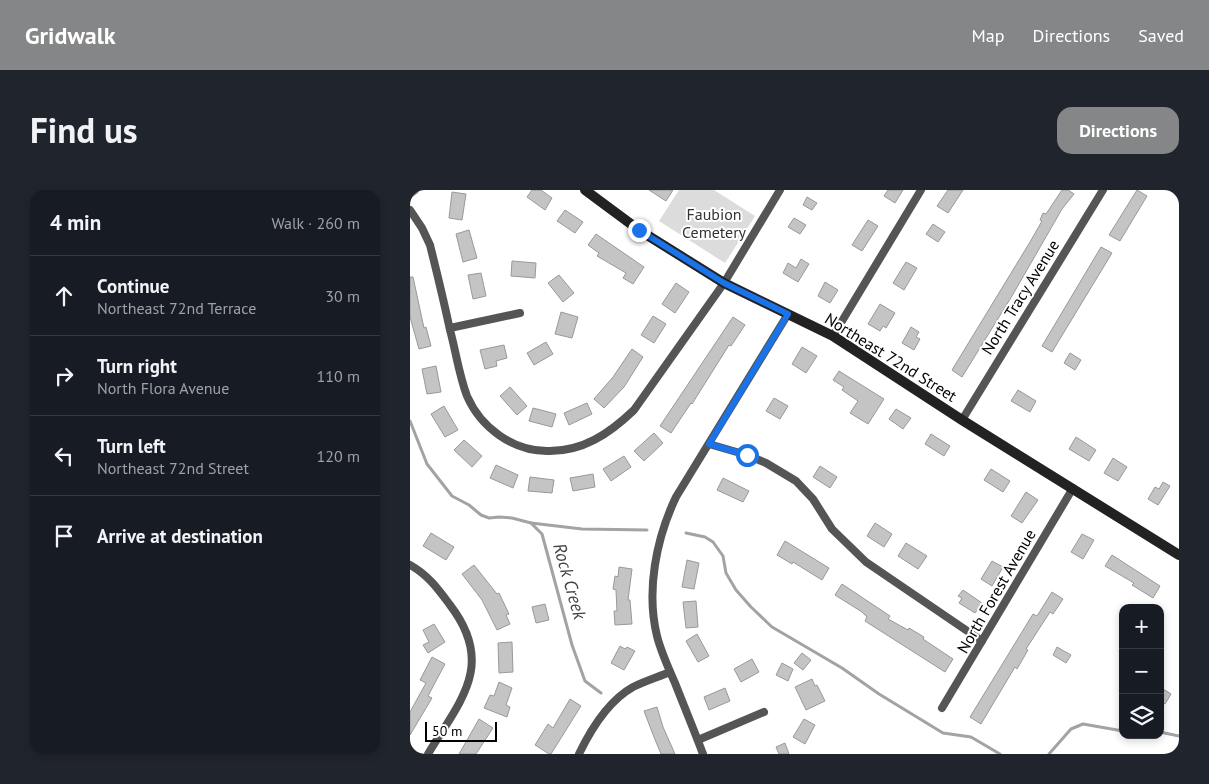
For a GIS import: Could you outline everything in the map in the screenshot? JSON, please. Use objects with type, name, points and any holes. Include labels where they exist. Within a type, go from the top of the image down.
[{"type":"main road","name":"Northeast 72nd Street","points":[[585,190],[639,230],[724,283],[833,336],[962,420],[1179,555]]},
{"type":"street","points":[[410,194],[415,190]]},
{"type":"street","points":[[410,210],[430,245],[464,386],[474,410],[486,425],[504,439],[525,448],[540,451],[570,450],[589,443],[607,433],[634,410],[724,283],[780,190]]},
{"type":"street","points":[[833,336],[921,190]]},
{"type":"street","name":"North Tracy Avenue","points":[[962,420],[1103,190]]},
{"type":"street","points":[[450,328],[520,313]]},
{"type":"street","points":[[703,754],[658,637],[654,615],[653,592],[658,550],[671,508],[788,314]]},
{"type":"street","points":[[709,444],[754,458],[790,477],[805,490],[832,528],[866,562],[982,641]]},
{"type":"street","name":"North Forest Avenue","points":[[942,708],[1073,488]]},
{"type":"street","points":[[410,565],[426,575],[464,624],[472,657],[472,671],[468,684],[428,754]]},
{"type":"street","points":[[579,754],[606,711],[619,698],[634,687],[670,672]]},
{"type":"street","points":[[698,740],[764,712]]},
{"type":"green space","name":"Faubion Cemetery","points":[[679,190],[714,190],[755,216],[725,263],[659,221]]},
{"type":"building","points":[[532,190],[541,190],[552,198],[545,210],[527,197]]},
{"type":"building","points":[[649,190],[673,190],[666,201]]},
{"type":"building","points":[[888,190],[903,190],[895,203],[884,196]]},
{"type":"building","points":[[948,190],[963,190],[948,213],[937,206]]},
{"type":"building","points":[[1062,190],[1068,190],[1074,194],[1062,209],[1012,296],[962,377],[952,370],[1030,242],[1042,221],[1040,220],[1043,213],[1046,214]]},
{"type":"building","points":[[1137,190],[1147,196],[1120,241],[1109,235]]},
{"type":"building","points":[[452,192],[466,194],[462,220],[449,218]]},
{"type":"building","points":[[807,197],[817,203],[812,210],[803,205]]},
{"type":"building","points":[[565,210],[583,222],[575,233],[557,221]]},
{"type":"building","points":[[794,218],[806,225],[800,234],[788,227]]},
{"type":"building","points":[[868,220],[878,226],[862,251],[852,245]]},
{"type":"building","points":[[933,224],[945,232],[938,242],[926,234]]},
{"type":"building","points":[[469,230],[477,258],[463,262],[456,234]]},
{"type":"building","points":[[596,234],[644,267],[633,284],[623,278],[626,273],[597,256],[599,253],[588,245]]},
{"type":"building","points":[[1101,247],[1112,253],[1052,352],[1042,346]]},
{"type":"building","points":[[801,259],[809,264],[798,282],[783,273],[788,263],[796,268]]},
{"type":"building","points":[[512,261],[536,263],[535,278],[511,276]]},
{"type":"building","points":[[906,262],[917,268],[904,290],[893,283]]},
{"type":"building","points":[[481,273],[486,296],[473,299],[468,275]]},
{"type":"building","points":[[559,275],[574,293],[563,302],[548,283]]},
{"type":"building","points":[[410,277],[413,277],[424,328],[426,327],[431,346],[419,349],[410,317]]},
{"type":"building","points":[[825,282],[838,290],[830,303],[818,296]]},
{"type":"building","points":[[676,283],[689,292],[675,313],[662,304]]},
{"type":"building","points":[[880,304],[895,313],[886,328],[883,326],[880,331],[868,324]]},
{"type":"building","points":[[561,312],[578,317],[572,338],[555,334]]},
{"type":"building","points":[[653,316],[666,324],[654,343],[641,335]]},
{"type":"building","points":[[733,317],[745,325],[731,346],[729,345],[692,404],[671,433],[660,426]]},
{"type":"building","points":[[911,327],[919,332],[916,337],[920,339],[914,350],[902,343]]},
{"type":"building","points":[[546,342],[553,354],[534,365],[527,353]]},
{"type":"building","points":[[504,345],[507,358],[496,361],[497,366],[485,369],[480,350]]},
{"type":"building","points":[[802,347],[817,356],[806,373],[792,364]]},
{"type":"building","points":[[632,349],[643,357],[624,387],[604,408],[594,399],[613,377]]},
{"type":"building","points":[[1070,353],[1081,360],[1075,370],[1064,363]]},
{"type":"building","points":[[436,366],[441,392],[427,394],[422,369]]},
{"type":"building","points":[[839,371],[884,399],[868,424],[850,413],[858,401],[842,390],[844,387],[833,380]]},
{"type":"building","points":[[510,387],[527,406],[517,415],[500,396]]},
{"type":"building","points":[[1018,390],[1036,401],[1030,412],[1011,401]]},
{"type":"building","points":[[774,398],[788,406],[780,419],[766,411]]},
{"type":"building","points":[[587,403],[592,414],[569,425],[564,413]]},
{"type":"building","points":[[444,406],[458,430],[445,437],[431,414]]},
{"type":"building","points":[[533,408],[556,414],[552,427],[529,421]]},
{"type":"building","points":[[896,409],[911,418],[903,429],[889,419]]},
{"type":"building","points":[[654,433],[663,443],[644,461],[634,451]]},
{"type":"building","points":[[931,434],[950,446],[944,456],[925,444]]},
{"type":"building","points":[[1076,437],[1096,450],[1089,461],[1069,449]]},
{"type":"building","points":[[464,440],[482,456],[472,467],[454,450]]},
{"type":"building","points":[[624,456],[631,467],[611,481],[603,469]]},
{"type":"building","points":[[1113,458],[1127,467],[1118,481],[1104,473]]},
{"type":"building","points":[[496,465],[518,475],[513,488],[490,478]]},
{"type":"building","points":[[820,466],[837,477],[830,488],[813,477]]},
{"type":"building","points":[[991,469],[1010,481],[1003,492],[984,480]]},
{"type":"building","points":[[593,474],[595,487],[573,491],[570,478]]},
{"type":"building","points":[[530,477],[554,480],[552,493],[528,491]]},
{"type":"building","points":[[723,478],[749,491],[743,502],[717,490]]},
{"type":"building","points":[[1163,482],[1170,486],[1158,505],[1148,499],[1155,487],[1159,489]]},
{"type":"building","points":[[1026,492],[1038,500],[1022,523],[1011,516]]},
{"type":"building","points":[[875,523],[892,534],[884,547],[867,536]]},
{"type":"building","points":[[431,533],[454,547],[446,560],[423,546]]},
{"type":"building","points":[[1082,534],[1094,540],[1083,559],[1071,552]]},
{"type":"building","points":[[785,541],[829,568],[822,580],[793,562],[792,564],[777,555]]},
{"type":"building","points":[[906,543],[927,556],[918,569],[898,556]]},
{"type":"building","points":[[1112,555],[1160,586],[1153,598],[1132,585],[1134,583],[1105,566]]},
{"type":"building","points":[[687,560],[699,563],[694,589],[682,587]]},
{"type":"building","points":[[992,561],[1003,567],[992,586],[981,579]]},
{"type":"building","points":[[474,565],[497,594],[499,593],[509,614],[506,615],[510,624],[497,630],[482,600],[462,574]]},
{"type":"building","points":[[619,567],[632,569],[628,600],[630,600],[632,624],[615,625],[614,611],[617,611],[616,590],[613,589],[615,576],[618,577]]},
{"type":"building","points":[[842,584],[890,616],[888,619],[924,637],[923,639],[953,659],[945,672],[865,621],[867,617],[862,612],[835,595]]},
{"type":"building","points":[[963,590],[982,603],[975,613],[959,603],[962,598],[958,596]]},
{"type":"building","points":[[1052,592],[1063,599],[1053,614],[1050,612],[1026,649],[1028,650],[1017,669],[1015,667],[981,724],[970,717],[1033,614],[1037,616]]},
{"type":"building","points":[[696,601],[698,627],[686,628],[683,602]]},
{"type":"building","points":[[545,604],[549,620],[536,623],[532,607]]},
{"type":"building","points":[[434,624],[445,642],[428,653],[423,645],[429,642],[423,630]]},
{"type":"building","points":[[697,634],[709,656],[698,662],[686,641]]},
{"type":"building","points":[[512,642],[513,672],[499,673],[498,643]]},
{"type":"building","points":[[620,646],[635,651],[624,670],[611,663]]},
{"type":"building","points":[[1057,647],[1071,655],[1066,663],[1053,655]]},
{"type":"building","points":[[802,653],[811,660],[803,670],[794,663]]},
{"type":"building","points":[[432,657],[445,664],[428,696],[432,698],[410,735],[410,712],[426,683],[420,680]]},
{"type":"building","points":[[752,659],[759,672],[741,682],[734,669]]},
{"type":"building","points":[[782,663],[793,669],[788,681],[776,675]]},
{"type":"building","points":[[812,679],[825,701],[806,710],[795,687]]},
{"type":"building","points":[[499,682],[512,688],[506,705],[510,707],[507,717],[484,708],[490,695],[494,696]]},
{"type":"building","points":[[725,688],[730,701],[709,710],[704,697]]},
{"type":"building","points":[[1164,690],[1171,694],[1164,703]]},
{"type":"building","points":[[570,699],[581,706],[551,754],[549,754],[535,745],[548,724],[553,728]]},
{"type":"building","points":[[657,707],[663,727],[675,754],[661,754],[644,711]]},
{"type":"building","points":[[479,719],[493,728],[476,754],[459,754]]},
{"type":"building","points":[[804,719],[815,725],[805,744],[793,737]]},
{"type":"building","points":[[785,743],[789,754],[779,754],[776,747]]},
{"type":"waterway","name":"Rock Creek","points":[[410,421],[427,464],[452,496],[469,505],[481,515],[489,518],[512,518],[531,523],[542,534],[572,645],[585,681],[601,693]]},
{"type":"waterway","points":[[531,523],[582,529],[647,530]]},
{"type":"waterway","points":[[686,533],[705,537],[713,542],[723,556],[726,573],[736,590],[772,627],[842,668],[879,694],[943,733],[971,737],[1000,754]]},
{"type":"waterway","points":[[1049,754],[1071,729],[1083,724],[1119,730]]},
{"type":"waterway","points":[[1164,733],[1179,736]]},
{"type":"route","points":[[639,230],[724,283],[788,314],[709,444],[747,455]]}]
